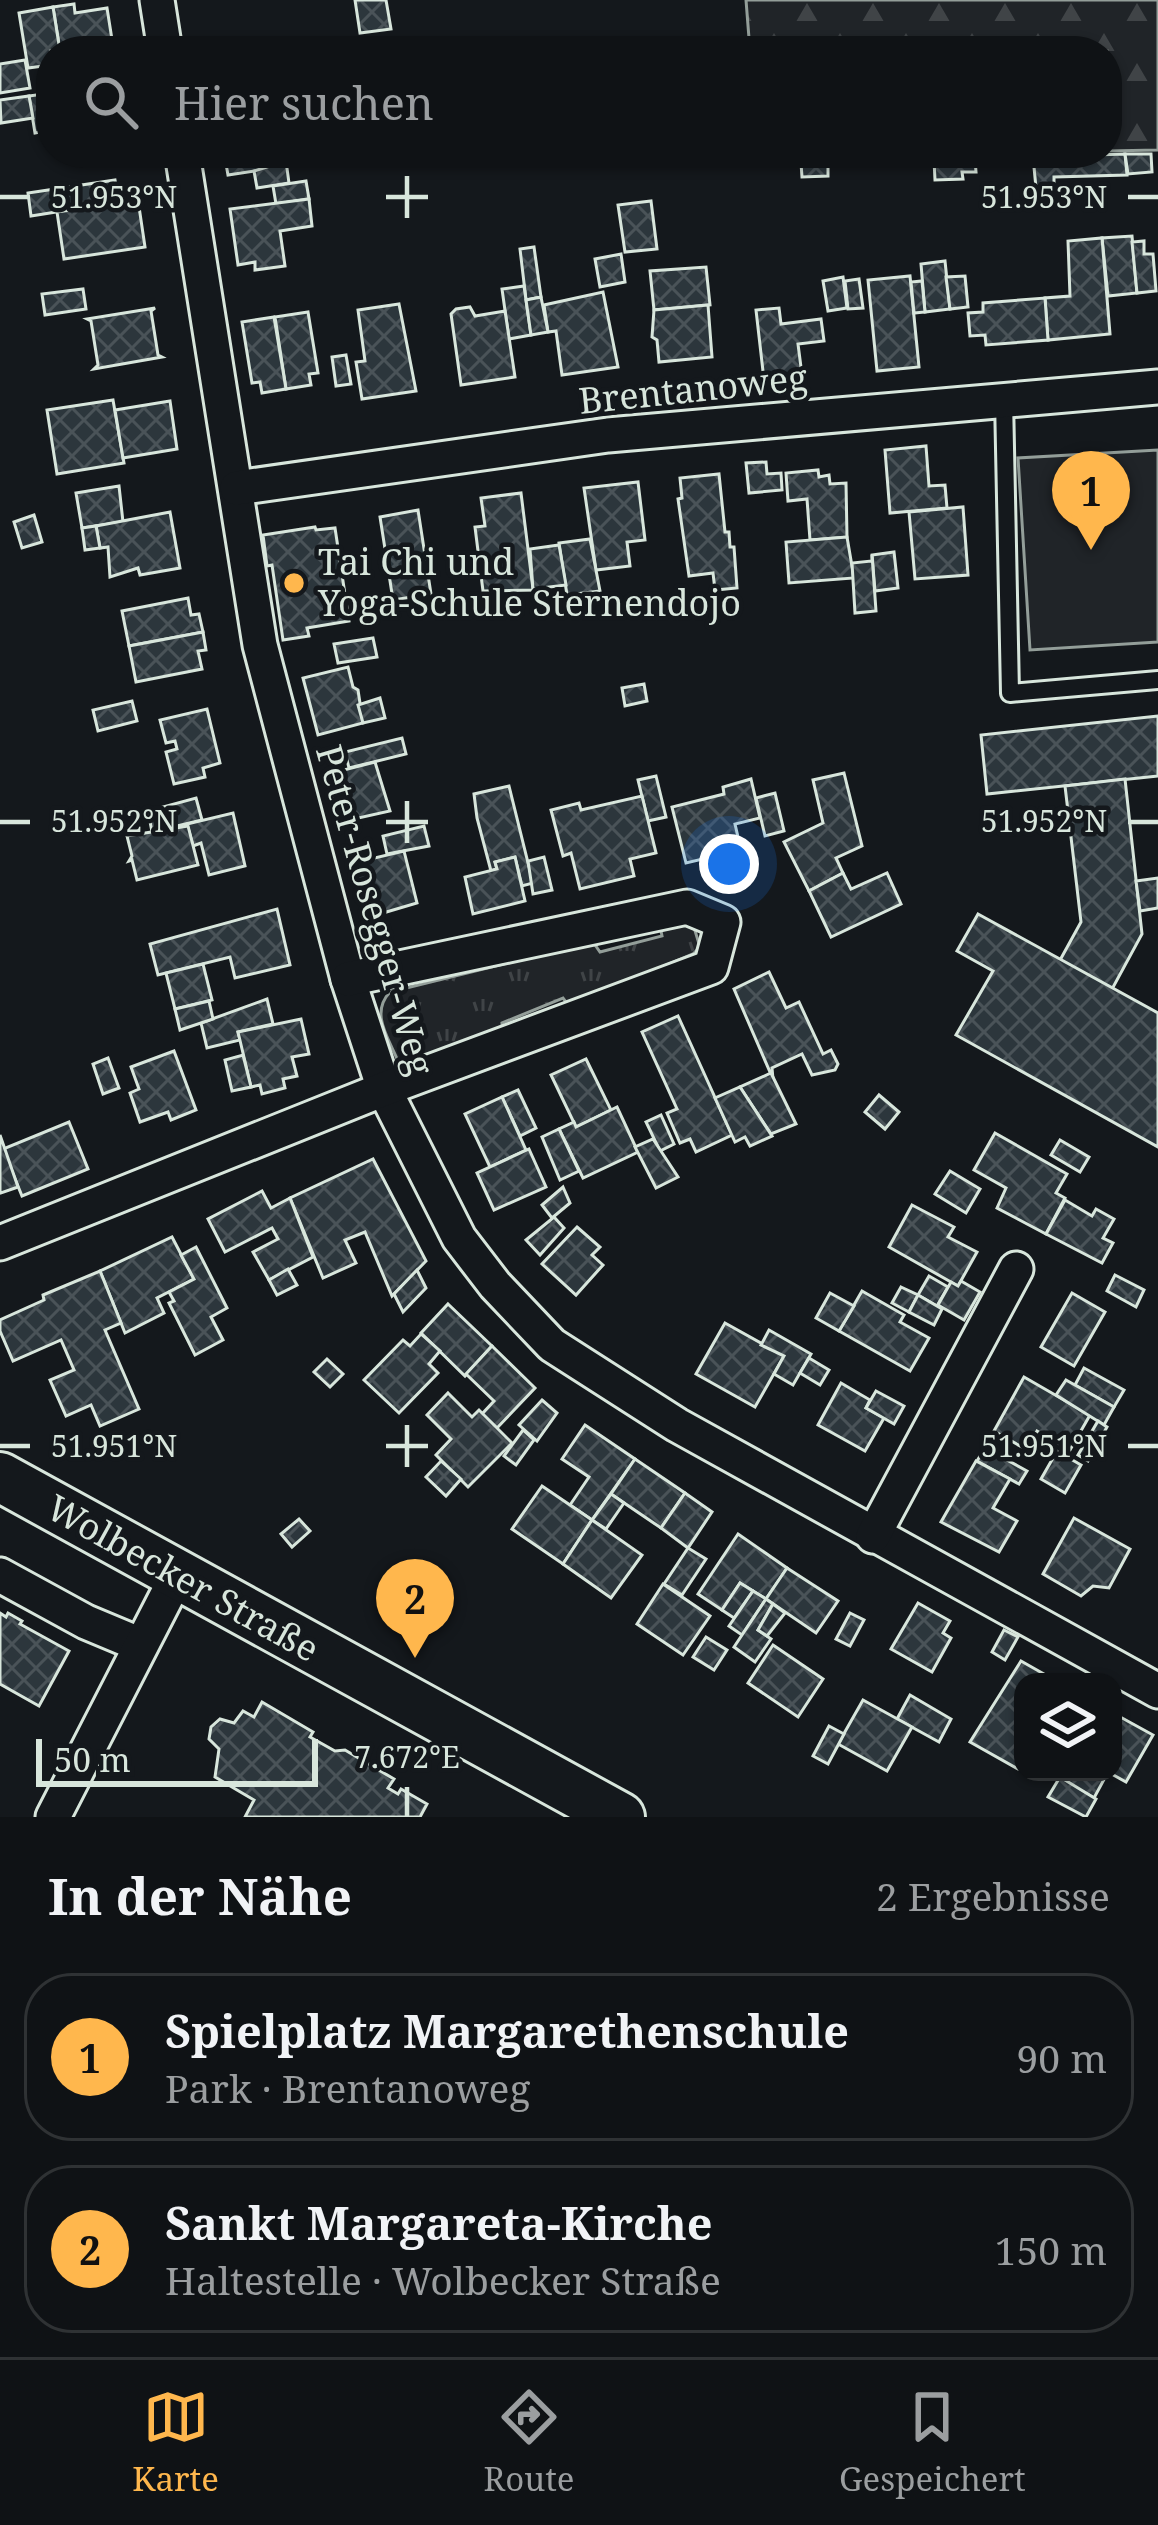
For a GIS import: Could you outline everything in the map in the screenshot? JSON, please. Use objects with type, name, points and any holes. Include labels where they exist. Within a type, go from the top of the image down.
[{"type":"main road","name":"Wolbecker Straße","points":[[0,1477],[620,1817]]},
{"type":"street","points":[[157,0],[163,36]]},
{"type":"street","name":"Peter-Rosegger-Weg","points":[[184,168],[260,645],[348,979],[384,1089],[459,1238],[495,1285],[552,1345],[677,1425],[1158,1691]]},
{"type":"street","name":"Brentanoweg","points":[[237,488],[608,435],[1158,388]]},
{"type":"street","points":[[0,1243],[384,1089],[712,968],[723,922],[687,907],[348,979]]},
{"type":"street","points":[[873,1536],[1016,1269]]},
{"type":"street","points":[[53,1817],[178,1574]]},
{"type":"street","points":[[0,1575],[86,1622],[141,1645]]},
{"type":"lane","points":[[1004,398],[1010,693],[1158,680]]},
{"type":"green space","points":[[746,0],[1158,0],[1158,150],[1122,151],[1122,36],[749,36]]},
{"type":"green space","points":[[1158,450],[1158,642],[1030,650],[1018,458]]},
{"type":"green space","points":[[693,924],[700,947],[693,954],[569,1006],[563,998],[502,1023],[503,1034],[417,1068],[398,1061],[386,1034],[381,1008],[390,992],[593,942],[600,952],[662,936],[660,926]]},
{"type":"building","points":[[355,0],[386,0],[391,29],[360,33]]},
{"type":"building","points":[[74,4],[75,13],[107,8],[111,36],[58,36],[53,7]]},
{"type":"building","points":[[53,7],[58,36],[36,36],[36,67],[28,68],[19,13]]},
{"type":"building","points":[[25,60],[30,88],[0,93],[0,64]]},
{"type":"building","points":[[36,95],[35,133],[29,96]]},
{"type":"building","points":[[29,96],[33,118],[1,123],[0,100]]},
{"type":"building","points":[[1122,154],[1127,175],[1054,177],[1054,197],[1037,198],[1034,168],[1122,168]]},
{"type":"building","points":[[1125,154],[1151,154],[1152,172],[1128,174]]},
{"type":"building","points":[[227,168],[267,168],[267,169],[228,175]]},
{"type":"building","points":[[287,168],[289,183],[257,188],[254,171]]},
{"type":"building","points":[[801,168],[828,168],[828,176],[802,177]]},
{"type":"building","points":[[934,168],[976,168],[976,172],[962,172],[963,179],[935,180]]},
{"type":"building","points":[[115,180],[119,202],[31,216],[28,193]]},
{"type":"building","points":[[306,181],[309,199],[276,204],[273,186]]},
{"type":"building","points":[[309,199],[312,226],[280,231],[285,266],[255,270],[255,262],[238,265],[230,209]]},
{"type":"building","points":[[138,200],[145,247],[64,259],[57,212]]},
{"type":"building","points":[[651,201],[657,249],[625,252],[618,205]]},
{"type":"building","points":[[1132,236],[1137,293],[1108,296],[1102,238]]},
{"type":"building","points":[[1102,238],[1110,334],[1048,340],[1045,298],[1070,296],[1068,241]]},
{"type":"building","points":[[1144,241],[1144,254],[1153,254],[1156,291],[1137,293],[1132,242]]},
{"type":"building","points":[[534,247],[541,297],[526,300],[520,249]]},
{"type":"building","points":[[621,254],[625,282],[600,287],[595,259]]},
{"type":"building","points":[[945,261],[950,309],[925,312],[921,264]]},
{"type":"building","points":[[706,267],[710,305],[654,310],[650,271]]},
{"type":"building","points":[[910,276],[919,367],[877,371],[868,280]]},
{"type":"building","points":[[965,276],[968,307],[950,309],[946,277]]},
{"type":"building","points":[[843,277],[847,308],[828,311],[823,281]]},
{"type":"building","points":[[859,279],[863,308],[848,309],[845,281]]},
{"type":"building","points":[[922,281],[925,312],[914,313],[911,282]]},
{"type":"building","points":[[524,286],[531,335],[509,339],[502,289]]},
{"type":"building","points":[[83,289],[86,309],[45,315],[42,294]]},
{"type":"building","points":[[603,292],[618,367],[562,375],[556,331],[548,332],[544,305]]},
{"type":"building","points":[[541,297],[548,332],[531,335],[526,300]]},
{"type":"building","points":[[1045,298],[1048,340],[986,345],[985,335],[970,336],[968,313],[983,312],[983,303]]},
{"type":"building","points":[[399,304],[416,391],[362,399],[356,362],[365,361],[358,310]]},
{"type":"building","points":[[708,305],[712,357],[659,362],[657,340],[652,337],[654,310]]},
{"type":"building","points":[[470,307],[475,316],[505,311],[515,377],[461,385],[451,314]]},
{"type":"building","points":[[155,308],[151,311],[162,357],[94,369],[98,365],[87,319]]},
{"type":"building","points":[[779,308],[781,324],[821,319],[824,341],[798,344],[802,375],[764,380],[756,310]]},
{"type":"building","points":[[308,312],[318,373],[309,374],[311,385],[286,389],[275,317]]},
{"type":"building","points":[[274,317],[286,389],[262,393],[260,382],[252,383],[242,322]]},
{"type":"building","points":[[346,355],[351,384],[336,386],[332,357]]},
{"type":"building","points":[[113,400],[124,463],[57,474],[47,410]]},
{"type":"building","points":[[170,401],[177,449],[123,458],[115,410]]},
{"type":"building","points":[[926,446],[929,486],[945,485],[947,508],[890,513],[885,450]]},
{"type":"building","points":[[766,462],[767,474],[781,473],[782,490],[749,493],[746,463]]},
{"type":"building","points":[[818,470],[819,477],[829,475],[830,484],[846,483],[847,537],[810,540],[807,499],[788,501],[786,473]]},
{"type":"building","points":[[719,474],[737,588],[715,590],[713,573],[689,576],[678,499],[682,498],[680,478]]},
{"type":"building","points":[[638,482],[645,540],[627,542],[630,566],[596,570],[584,488]]},
{"type":"building","points":[[119,486],[123,522],[82,528],[76,493]]},
{"type":"building","points":[[521,493],[533,589],[537,590],[483,591],[475,527],[485,526],[481,498]]},
{"type":"building","points":[[963,507],[968,575],[915,579],[909,512]]},
{"type":"building","points":[[418,510],[431,594],[393,600],[380,517]]},
{"type":"building","points":[[170,512],[180,568],[140,575],[138,568],[110,577],[108,547],[100,548],[96,526]]},
{"type":"building","points":[[34,515],[42,542],[22,548],[14,522]]},
{"type":"building","points":[[96,526],[100,548],[85,550],[82,528]]},
{"type":"building","points":[[335,528],[349,621],[307,628],[309,636],[283,640],[263,535]]},
{"type":"building","points":[[847,537],[854,578],[789,583],[786,542]]},
{"type":"building","points":[[590,539],[600,591],[567,595],[559,543]]},
{"type":"building","points":[[559,545],[566,585],[533,589],[530,549]]},
{"type":"building","points":[[894,552],[898,588],[875,591],[872,555]]},
{"type":"building","points":[[872,555],[876,611],[855,613],[852,563],[872,561]]},
{"type":"building","points":[[188,598],[191,615],[199,614],[203,632],[129,646],[122,611]]},
{"type":"building","points":[[203,632],[206,650],[198,651],[202,669],[136,682],[129,646]]},
{"type":"building","points":[[373,638],[377,657],[338,663],[334,644]]},
{"type":"building","points":[[348,667],[358,690],[363,723],[318,735],[303,678]]},
{"type":"building","points":[[644,684],[647,701],[625,706],[622,688]]},
{"type":"building","points":[[380,698],[385,718],[363,723],[358,705]]},
{"type":"building","points":[[132,701],[137,721],[98,731],[93,710]]},
{"type":"building","points":[[207,709],[220,763],[203,768],[205,777],[174,784],[166,752],[177,749],[175,741],[166,743],[160,720]]},
{"type":"building","points":[[1158,716],[1158,776],[987,794],[981,735]]},
{"type":"building","points":[[402,738],[406,754],[349,768],[345,752]]},
{"type":"building","points":[[375,762],[390,811],[345,821],[336,809],[328,774]]},
{"type":"building","points":[[844,773],[862,846],[836,858],[843,873],[809,891],[784,842],[823,823],[813,780]]},
{"type":"building","points":[[656,776],[666,817],[648,821],[638,780]]},
{"type":"building","points":[[751,779],[760,818],[735,824],[741,850],[686,863],[672,807],[724,794],[723,787]]},
{"type":"building","points":[[1125,779],[1142,934],[1111,991],[1059,962],[1081,922],[1065,786]]},
{"type":"building","points":[[509,786],[533,883],[522,886],[515,857],[495,862],[497,869],[491,871],[477,818],[474,794]]},
{"type":"building","points":[[775,793],[784,831],[765,836],[756,798]]},
{"type":"building","points":[[642,796],[656,853],[630,859],[634,876],[580,889],[571,853],[563,856],[551,810],[579,803],[581,810]]},
{"type":"building","points":[[196,798],[202,820],[152,832],[148,811]]},
{"type":"building","points":[[233,813],[245,866],[209,875],[201,843],[193,846],[187,824]]},
{"type":"building","points":[[188,826],[198,865],[137,880],[127,836]]},
{"type":"building","points":[[424,826],[429,846],[387,854],[383,836]]},
{"type":"building","points":[[404,851],[417,903],[366,918],[353,863]]},
{"type":"building","points":[[515,857],[525,901],[473,914],[465,877],[497,869],[495,862]]},
{"type":"building","points":[[544,857],[552,890],[533,894],[528,861]]},
{"type":"building","points":[[843,873],[851,889],[887,873],[901,904],[831,937],[809,891]]},
{"type":"building","points":[[1158,878],[1158,908],[1140,911],[1136,881]]},
{"type":"building","points":[[277,909],[290,965],[235,978],[230,957],[158,975],[150,944]]},
{"type":"building","points":[[978,914],[1158,1013],[1158,1147],[956,1035],[993,971],[957,951]]},
{"type":"building","points":[[203,964],[212,1000],[175,1009],[166,973]]},
{"type":"building","points":[[769,972],[786,1008],[799,1002],[823,1054],[831,1050],[838,1064],[835,1070],[812,1075],[802,1054],[772,1068],[773,1079],[734,989]]},
{"type":"building","points":[[267,999],[273,1024],[238,1032],[240,1040],[207,1048],[201,1023]]},
{"type":"building","points":[[209,1001],[213,1019],[180,1030],[175,1009]]},
{"type":"building","points":[[678,1016],[732,1135],[696,1152],[690,1139],[680,1143],[667,1113],[677,1109],[642,1032]]},
{"type":"building","points":[[301,1019],[309,1054],[292,1057],[297,1076],[283,1079],[285,1088],[262,1094],[260,1085],[251,1087],[238,1032]]},
{"type":"building","points":[[174,1051],[196,1110],[171,1120],[168,1112],[140,1122],[130,1093],[139,1089],[131,1067]]},
{"type":"building","points":[[243,1055],[251,1087],[232,1091],[225,1060]]},
{"type":"building","points":[[108,1058],[119,1088],[103,1094],[93,1064]]},
{"type":"building","points":[[586,1059],[611,1110],[576,1127],[551,1075]]},
{"type":"building","points":[[771,1073],[796,1124],[771,1134],[740,1087]]},
{"type":"building","points":[[740,1087],[772,1136],[750,1146],[745,1137],[735,1142],[715,1098]]},
{"type":"building","points":[[518,1090],[536,1128],[520,1136],[502,1097]]},
{"type":"building","points":[[879,1095],[899,1112],[885,1129],[865,1112]]},
{"type":"building","points":[[502,1097],[526,1150],[490,1167],[465,1114]]},
{"type":"building","points":[[617,1107],[638,1152],[583,1178],[559,1129],[574,1122],[576,1127]]},
{"type":"building","points":[[661,1115],[674,1144],[660,1151],[646,1122]]},
{"type":"building","points":[[69,1122],[88,1169],[22,1196],[3,1149]]},
{"type":"building","points":[[559,1129],[579,1171],[560,1180],[542,1137]]},
{"type":"building","points":[[995,1133],[1067,1174],[1056,1193],[1065,1198],[1046,1234],[997,1208],[1006,1188],[974,1170]]},
{"type":"building","points":[[0,1135],[18,1187],[1,1193],[0,1191]]},
{"type":"building","points":[[653,1139],[678,1177],[656,1188],[635,1147]]},
{"type":"building","points":[[1060,1140],[1089,1157],[1080,1172],[1051,1155]]},
{"type":"building","points":[[529,1149],[546,1187],[494,1210],[477,1173]]},
{"type":"building","points":[[373,1159],[426,1261],[392,1296],[365,1232],[345,1240],[356,1263],[323,1278],[290,1198]]},
{"type":"building","points":[[950,1171],[980,1189],[966,1213],[935,1194]]},
{"type":"building","points":[[563,1187],[570,1203],[552,1218],[542,1205]]},
{"type":"building","points":[[262,1191],[271,1208],[290,1198],[313,1257],[269,1280],[253,1252],[278,1239],[272,1228],[225,1252],[208,1219]]},
{"type":"building","points":[[1065,1200],[1092,1216],[1096,1209],[1114,1219],[1103,1238],[1113,1243],[1102,1263],[1046,1234]]},
{"type":"building","points":[[912,1205],[954,1227],[948,1237],[977,1252],[958,1286],[889,1247]]},
{"type":"building","points":[[554,1217],[564,1228],[540,1255],[526,1240]]},
{"type":"building","points":[[577,1227],[600,1247],[592,1255],[603,1265],[576,1295],[542,1264]]},
{"type":"building","points":[[172,1237],[194,1279],[157,1298],[164,1313],[125,1333],[100,1271]]},
{"type":"building","points":[[196,1247],[227,1308],[211,1317],[223,1340],[195,1355],[169,1303],[174,1301],[169,1292],[194,1279],[181,1255]]},
{"type":"building","points":[[288,1269],[297,1285],[277,1295],[269,1280]]},
{"type":"building","points":[[417,1270],[426,1288],[403,1312],[394,1294]]},
{"type":"building","points":[[100,1271],[121,1323],[105,1330],[139,1409],[100,1426],[91,1405],[66,1416],[50,1380],[74,1370],[61,1340],[13,1361],[0,1320]]},
{"type":"building","points":[[1115,1275],[1144,1290],[1136,1307],[1107,1291]]},
{"type":"building","points":[[929,1276],[948,1287],[937,1306],[918,1295]]},
{"type":"building","points":[[961,1281],[980,1292],[964,1320],[938,1305],[951,1282],[958,1286]]},
{"type":"building","points":[[901,1287],[918,1295],[909,1312],[892,1303]]},
{"type":"building","points":[[862,1291],[904,1315],[900,1322],[929,1338],[910,1371],[839,1331]]},
{"type":"building","points":[[830,1293],[854,1306],[839,1331],[816,1318]]},
{"type":"building","points":[[1072,1293],[1105,1312],[1074,1366],[1041,1347]]},
{"type":"building","points":[[918,1295],[942,1309],[934,1325],[909,1312]]},
{"type":"building","points":[[448,1304],[492,1346],[465,1376],[421,1333]]},
{"type":"building","points":[[725,1323],[784,1356],[755,1407],[696,1374]]},
{"type":"building","points":[[769,1330],[811,1354],[793,1385],[774,1374],[784,1356],[761,1345]]},
{"type":"building","points":[[421,1334],[440,1351],[429,1364],[438,1373],[399,1413],[364,1380],[403,1340],[410,1346]]},
{"type":"building","points":[[492,1346],[535,1388],[497,1428],[482,1414],[494,1401],[466,1374]]},
{"type":"building","points":[[809,1358],[829,1370],[820,1385],[800,1373]]},
{"type":"building","points":[[327,1359],[343,1374],[330,1387],[314,1372]]},
{"type":"building","points":[[1084,1368],[1124,1390],[1114,1407],[1075,1385]]},
{"type":"building","points":[[1024,1377],[1090,1415],[1070,1450],[1037,1431],[1027,1450],[994,1431]]},
{"type":"building","points":[[1066,1380],[1114,1407],[1104,1425],[1056,1395]]},
{"type":"building","points":[[841,1383],[870,1400],[866,1408],[884,1418],[865,1451],[818,1425]]},
{"type":"building","points":[[876,1391],[904,1406],[894,1424],[866,1408]]},
{"type":"building","points":[[448,1393],[472,1417],[479,1410],[512,1443],[468,1487],[436,1455],[451,1439],[427,1415]]},
{"type":"building","points":[[542,1400],[557,1413],[537,1441],[519,1425]]},
{"type":"building","points":[[1098,1421],[1107,1427],[1088,1461],[1078,1455]]},
{"type":"building","points":[[585,1425],[635,1459],[592,1520],[570,1505],[589,1477],[562,1459]]},
{"type":"building","points":[[523,1430],[534,1440],[516,1465],[504,1456]]},
{"type":"building","points":[[985,1448],[1027,1471],[1019,1484],[977,1461]]},
{"type":"building","points":[[1057,1451],[1081,1465],[1065,1493],[1041,1479]]},
{"type":"building","points":[[635,1459],[685,1493],[661,1528],[611,1494]]},
{"type":"building","points":[[441,1461],[461,1479],[446,1496],[426,1477]]},
{"type":"building","points":[[976,1461],[1010,1479],[993,1508],[1017,1521],[999,1552],[941,1522]]},
{"type":"building","points":[[542,1486],[592,1520],[563,1564],[512,1529]]},
{"type":"building","points":[[685,1493],[712,1512],[688,1548],[661,1528]]},
{"type":"building","points":[[611,1494],[624,1503],[606,1529],[592,1520]]},
{"type":"building","points":[[1074,1518],[1130,1549],[1109,1588],[1093,1586],[1081,1596],[1043,1574]]},
{"type":"building","points":[[299,1519],[310,1531],[292,1547],[281,1534]]},
{"type":"building","points":[[592,1520],[642,1555],[611,1598],[563,1564]]},
{"type":"building","points":[[738,1534],[787,1568],[766,1599],[740,1583],[722,1610],[698,1594]]},
{"type":"building","points":[[688,1548],[706,1559],[682,1595],[664,1584]]},
{"type":"building","points":[[787,1568],[838,1601],[816,1633],[766,1599]]},
{"type":"building","points":[[740,1583],[753,1591],[734,1618],[722,1610]]},
{"type":"building","points":[[663,1584],[710,1616],[683,1655],[637,1624]]},
{"type":"building","points":[[753,1591],[766,1599],[742,1635],[729,1626]]},
{"type":"building","points":[[766,1599],[773,1604],[758,1630],[771,1639],[755,1662],[734,1647]]},
{"type":"building","points":[[918,1603],[950,1621],[943,1633],[951,1638],[932,1672],[891,1649]]},
{"type":"building","points":[[773,1604],[785,1613],[767,1636],[758,1630]]},
{"type":"building","points":[[0,1613],[6,1617],[8,1613],[69,1651],[39,1706],[0,1684]]},
{"type":"building","points":[[850,1613],[864,1620],[850,1646],[836,1639]]},
{"type":"building","points":[[1004,1630],[1018,1637],[1005,1660],[992,1652]]},
{"type":"building","points":[[706,1637],[727,1650],[714,1670],[693,1657]]},
{"type":"building","points":[[773,1645],[823,1679],[798,1717],[748,1683]]},
{"type":"building","points":[[1021,1661],[1042,1673],[1014,1673],[1014,1767],[970,1742]]},
{"type":"building","points":[[910,1695],[951,1719],[939,1742],[897,1719]]},
{"type":"building","points":[[863,1700],[912,1727],[887,1771],[838,1744]]},
{"type":"building","points":[[262,1702],[313,1732],[310,1737],[335,1751],[345,1750],[394,1779],[388,1788],[398,1794],[401,1789],[427,1804],[420,1817],[245,1817],[254,1800],[215,1777],[219,1749],[209,1739],[211,1727],[220,1719],[234,1723],[243,1711],[254,1717]]},
{"type":"building","points":[[1122,1718],[1153,1735],[1126,1782],[1122,1780]]},
{"type":"building","points":[[829,1726],[844,1734],[828,1764],[813,1756]]},
{"type":"building","points":[[1058,1781],[1067,1781],[1096,1799],[1086,1817],[1048,1797]]},
{"type":"building","points":[[1067,1781],[1103,1781],[1094,1798]]},
{"type":"place","name":"Spielplatz Margarethenschule","points":[[1091,550]]},
{"type":"place","name":"Tai Chi und Yoga-Schule Sternendojo","points":[[294,583]]},
{"type":"place","name":"Sankt Margareta-Kirche","points":[[415,1658]]}]
